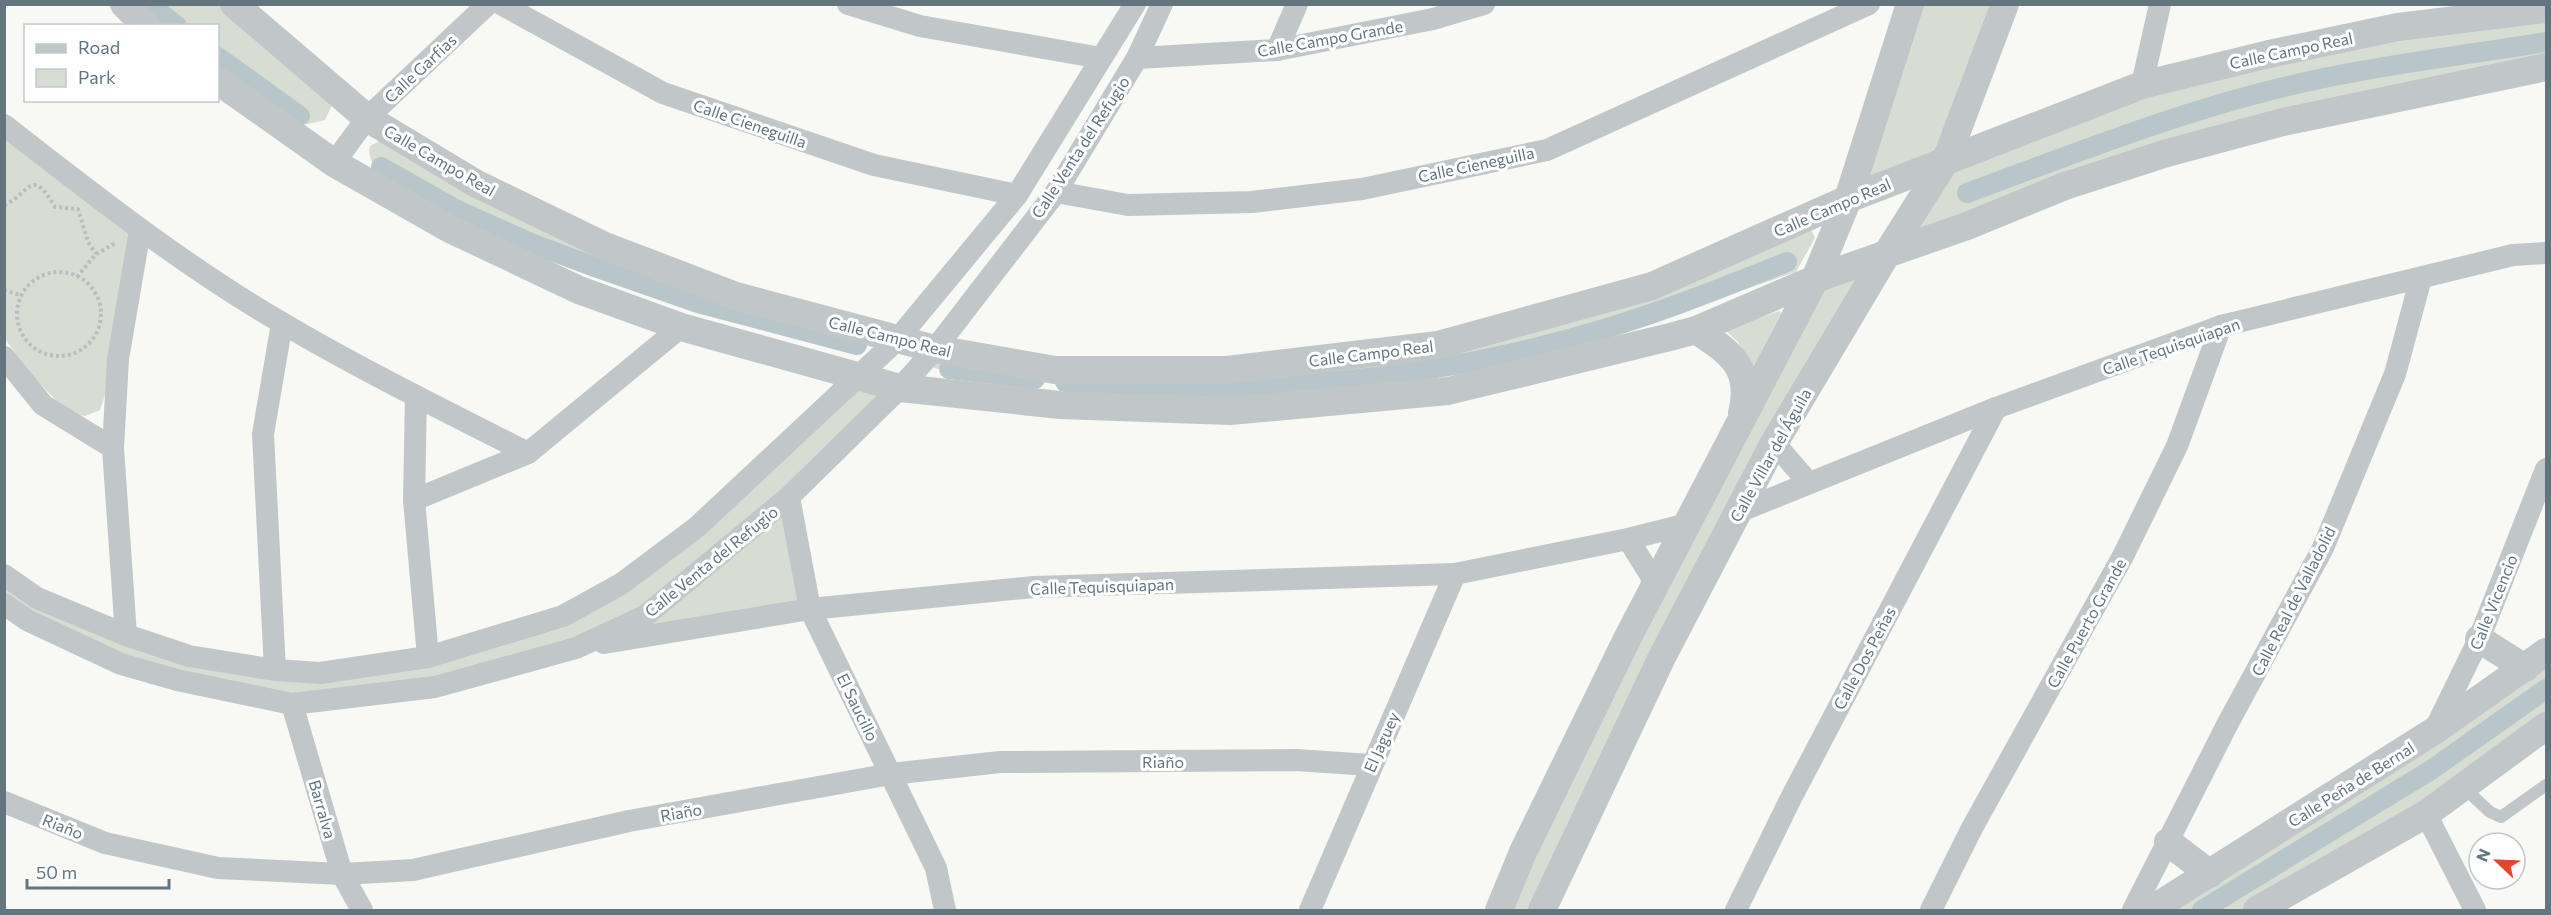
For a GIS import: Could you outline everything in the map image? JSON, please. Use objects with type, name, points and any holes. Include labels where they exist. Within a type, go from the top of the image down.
[{"type":"street","points":[[124,4],[144,24]]},
{"type":"street","name":"Calle Campo Real","points":[[234,4],[367,118],[475,183],[605,246],[736,296],[935,349],[1055,370],[1227,370],[1438,345],[1652,286],[1848,199],[2142,85],[2269,54],[2398,27],[2547,9]]},
{"type":"street","name":"Calle Garfias","points":[[334,163],[367,118],[488,4]]},
{"type":"street","name":"Calle Cieneguilla","points":[[501,4],[663,93],[874,165],[1017,195]]},
{"type":"street","points":[[849,4],[920,26],[1101,58]]},
{"type":"street","name":"Calle Venta del Refugio","points":[[4,575],[37,598],[126,634],[189,656],[274,669],[320,673],[428,657],[563,616],[621,584],[697,527],[897,340],[1017,195],[1135,4]]},
{"type":"street","name":"Calle Venta del Refugio","points":[[4,604],[27,620],[121,664],[177,680],[291,704],[435,687],[576,648],[645,616],[789,497],[900,388],[935,349],[1056,192],[1137,58],[1162,4]]},
{"type":"street","points":[[1277,50],[1297,4]]},
{"type":"street","name":"Calle Campo Grande","points":[[1137,58],[1277,50],[1436,12],[1484,4]]},
{"type":"street","name":"Calle Cieneguilla","points":[[1056,192],[1128,205],[1252,202],[1362,189],[1547,150],[1869,4]]},
{"type":"street","points":[[1498,910],[1534,831],[1656,584],[1815,279],[1848,199],[1910,4]]},
{"type":"street","name":"Calle Villar del Águila","points":[[1542,910],[1662,657],[1774,443],[1886,255],[1946,160],[2005,4]]},
{"type":"street","points":[[2142,85],[2160,4]]},
{"type":"street","points":[[219,82],[334,163],[460,234],[579,290],[681,327],[857,378],[900,388],[1060,405],[1230,411],[1448,392],[1696,330],[1815,279],[1886,255],[2065,186],[2167,153],[2283,122],[2547,67]]},
{"type":"street","points":[[4,125],[130,235],[282,323],[416,396],[528,453]]},
{"type":"street","points":[[126,634],[113,448],[118,359],[130,235]]},
{"type":"street","name":"Calle Tequisquiapan","points":[[1738,512],[1996,408],[2221,326],[2513,255],[2547,253]]},
{"type":"street","name":"Calle Real de Valladolid","points":[[2133,910],[2228,723],[2323,548],[2395,374],[2421,278]]},
{"type":"street","points":[[274,669],[263,434],[282,323]]},
{"type":"street","name":"Calle Puerto Grande","points":[[1931,910],[1972,828],[2123,556],[2177,446],[2221,326]]},
{"type":"street","points":[[414,500],[528,453],[681,327]]},
{"type":"street","points":[[1696,330],[1719,345],[1739,363],[1748,391],[1740,423]]},
{"type":"street","points":[[4,357],[43,405],[113,448]]},
{"type":"street","points":[[416,396],[414,500],[428,657]]},
{"type":"street","name":"Calle Dos Peñas","points":[[1737,910],[1791,798],[1996,408]]},
{"type":"street","points":[[1774,443],[1808,482]]},
{"type":"street","name":"Calle Vicencio","points":[[2434,731],[2479,639],[2547,470]]},
{"type":"street","name":"El Saucillo","points":[[789,497],[810,609],[936,868],[945,910]]},
{"type":"street","name":"Calle Tequisquiapan","points":[[576,648],[810,609],[1034,587],[1455,574],[1628,539],[1688,524]]},
{"type":"street","points":[[1628,539],[1656,584]]},
{"type":"street","name":"El Jaguey","points":[[1310,910],[1370,765],[1455,574]]},
{"type":"street","points":[[563,616],[576,648]]},
{"type":"street","points":[[2479,639],[2536,660]]},
{"type":"street","name":"Calle Peña de Bernal","points":[[2151,910],[2434,731],[2536,660]]},
{"type":"street","name":"Barralva","points":[[291,704],[342,874],[362,910]]},
{"type":"street","points":[[2257,910],[2426,814],[2547,726]]},
{"type":"street","name":"Riaño","points":[[4,802],[105,843],[218,868],[342,874],[413,870],[629,821],[891,774],[1000,762],[1296,760],[1370,765]]},
{"type":"street","points":[[2426,814],[2475,910]]},
{"type":"street","points":[[2168,842],[2210,874]]},
{"type":"lane","points":[[2463,787],[2490,812],[2501,818],[2547,785]]},
{"type":"path","points":[[4,205],[13,202],[25,188],[33,185],[41,187],[56,207],[78,209],[88,242],[96,254]]},
{"type":"path","points":[[77,277],[96,254],[130,235]]},
{"type":"path","points":[[64,271],[77,277],[88,282],[99,298],[100,326],[89,345],[67,357],[46,356],[28,345],[17,327],[20,295],[39,275],[64,271]]},
{"type":"path","points":[[4,290],[20,295]]},
{"type":"green space","points":[[145,5],[222,5],[332,105],[325,120],[308,124],[261,94],[219,61],[219,24],[172,24]]},
{"type":"green space","points":[[1910,5],[2005,5],[1947,159],[2142,85],[2546,9],[2546,67],[2283,122],[1886,255],[1946,161],[1848,199]]},
{"type":"green space","points":[[5,133],[131,235],[110,380],[100,410],[85,416],[67,411],[31,375],[5,339]]},
{"type":"green space","points":[[385,138],[515,212],[863,339],[863,345],[854,350],[687,303],[578,267],[525,246],[472,222],[395,182],[378,170],[370,155],[370,146]]},
{"type":"green space","points":[[1803,228],[1812,231],[1815,238],[1796,272],[1558,352],[1476,369],[1314,388],[1136,389],[977,377],[934,368],[933,362],[1376,358]]},
{"type":"green space","points":[[1886,255],[1542,910],[1499,910],[1815,279]]},
{"type":"green space","points":[[1779,311],[1781,313],[1753,368],[1738,342],[1725,330]]},
{"type":"green space","points":[[857,378],[900,388],[789,497],[810,609],[292,704],[177,680],[5,604],[4,575],[126,635],[275,669],[428,657],[621,584]]},
{"type":"green space","points":[[2546,652],[2546,726],[2257,910],[2151,910]]},
{"type":"waterway","points":[[149,4],[174,24]]},
{"type":"waterway","points":[[1967,193],[2151,126],[2264,92],[2333,76],[2546,42]]},
{"type":"waterway","points":[[219,58],[300,116]]},
{"type":"waterway","points":[[381,167],[457,210],[533,244],[698,303],[857,345]]},
{"type":"waterway","points":[[1065,382],[1193,388],[1257,387],[1385,376],[1448,366],[1573,338],[1628,322],[1787,262]]},
{"type":"waterway","points":[[949,369],[1035,379]]},
{"type":"waterway","points":[[2202,910],[2431,770],[2546,689]]}]
